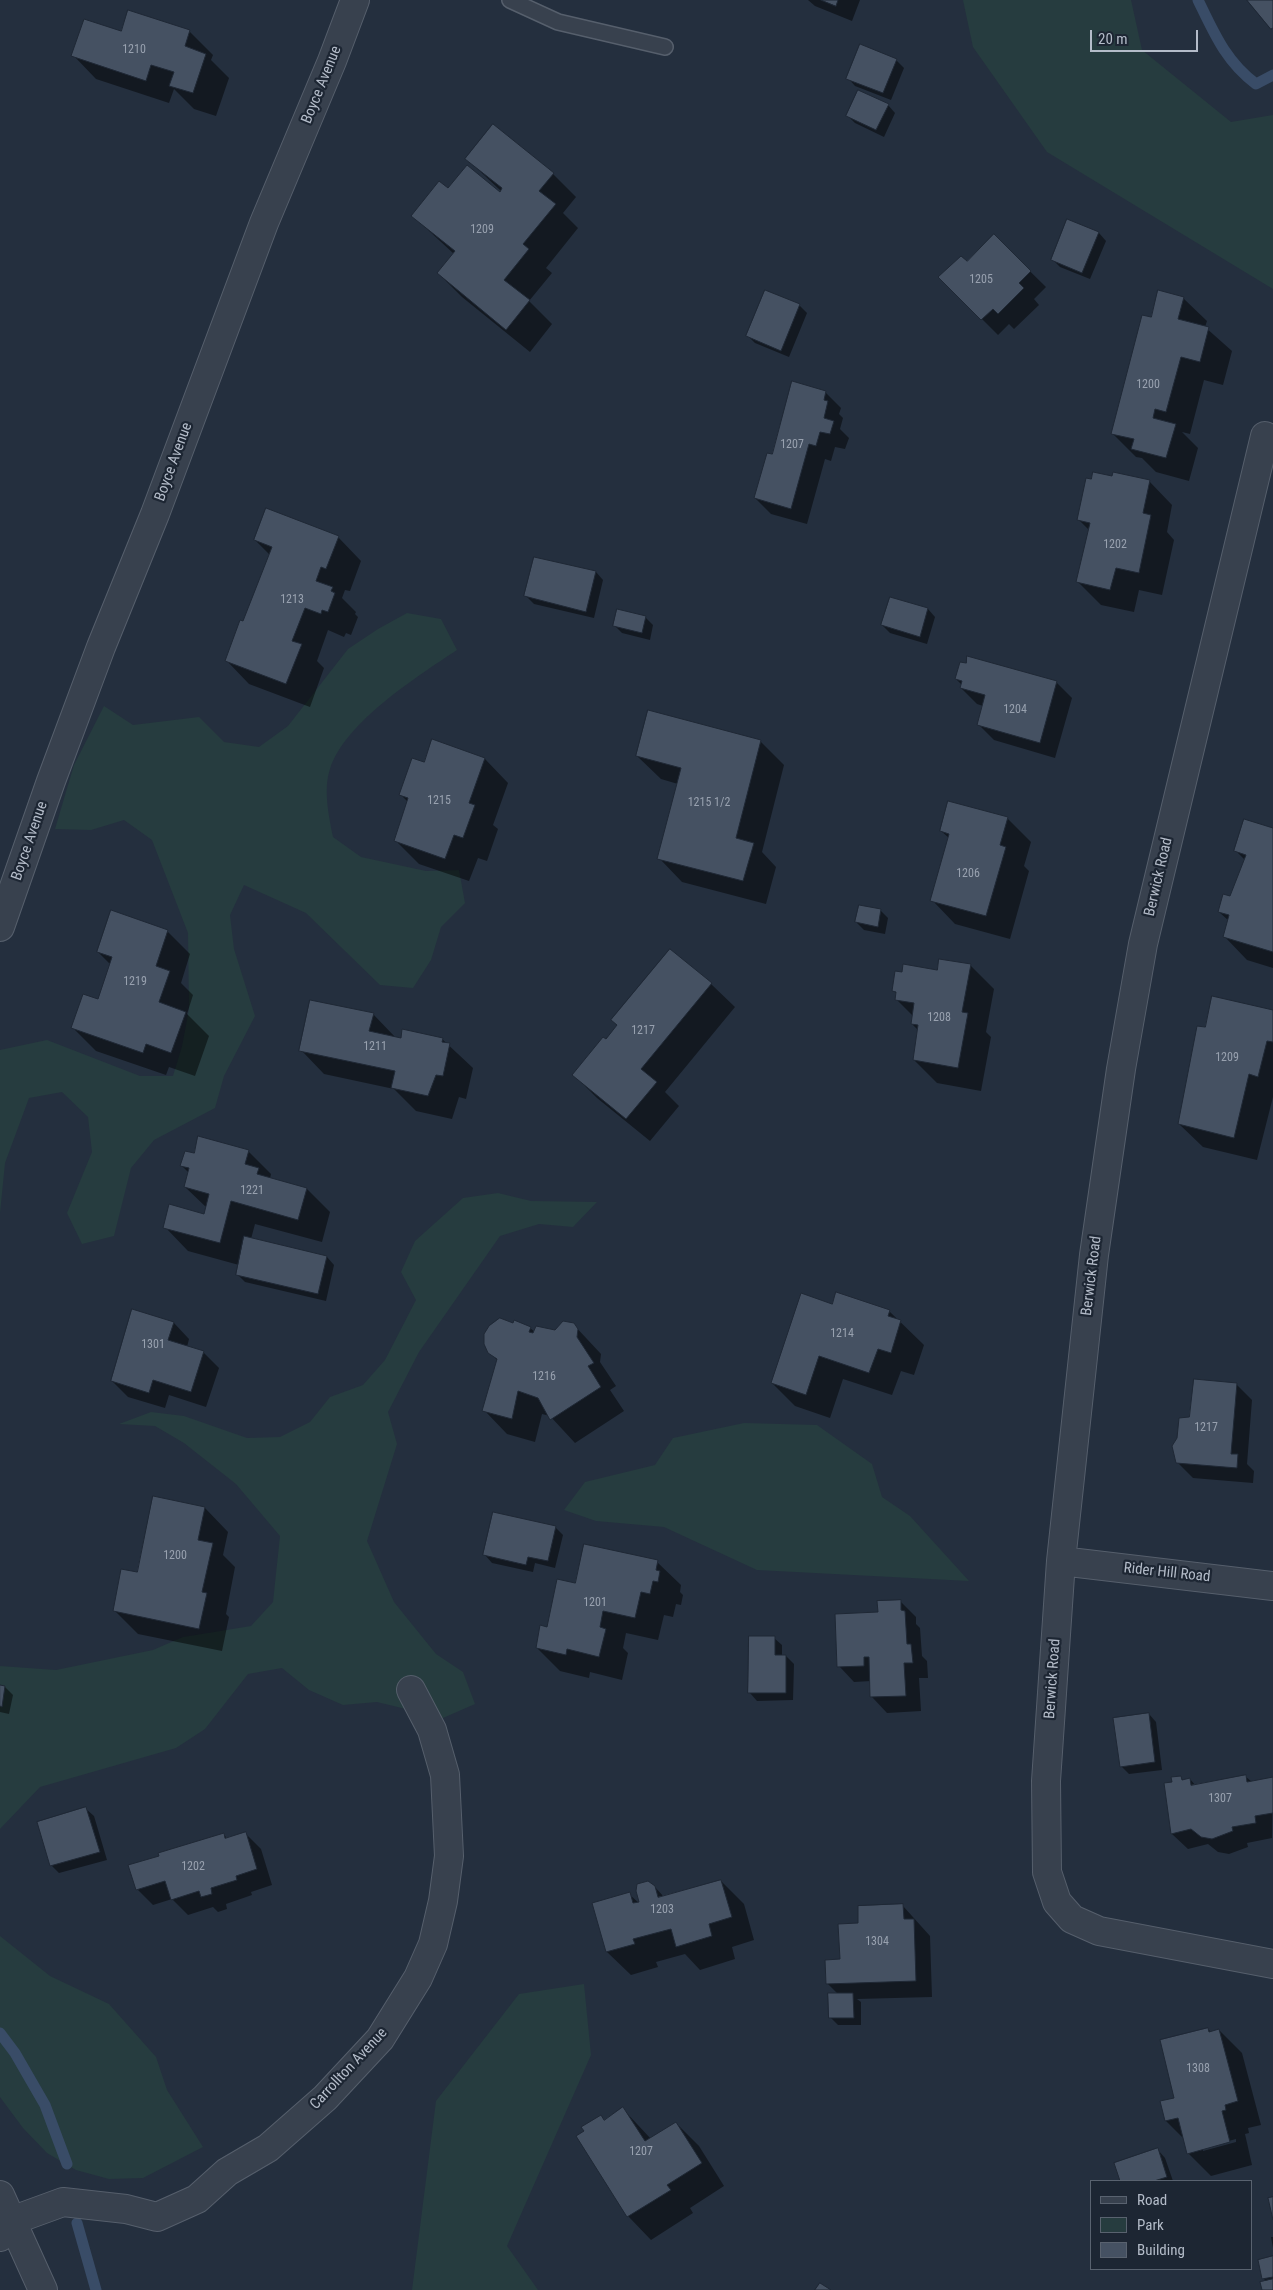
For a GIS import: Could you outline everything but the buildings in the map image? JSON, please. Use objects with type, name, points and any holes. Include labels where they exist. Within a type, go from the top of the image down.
[{"type":"street","name":"Boyce Avenue","points":[[0,927],[58,763],[155,514],[257,241],[332,61],[355,0]]},
{"type":"street","name":"Berwick Road","points":[[1265,436],[1143,944],[1120,1069],[1094,1255],[1060,1561],[1046,1781],[1047,1872],[1057,1902],[1072,1919],[1099,1931],[1273,1964]]},
{"type":"street","name":"Rider Hill Road","points":[[1060,1561],[1273,1586]]},
{"type":"street","name":"Carrollton Avenue","points":[[6,2229],[63,2202],[126,2209],[157,2217],[197,2199],[227,2172],[268,2148],[282,2136],[325,2098],[380,2039],[418,1978],[433,1944],[443,1901],[449,1856],[445,1775],[432,1730],[410,1690]]},
{"type":"street","points":[[0,2196],[6,2229],[43,2290]]},
{"type":"lane","points":[[510,0],[558,22],[664,47]]},
{"type":"green space","points":[[963,0],[1131,0],[1142,50],[1231,122],[1273,115],[1273,289],[1047,152],[973,47]]},
{"type":"green space","points":[[407,613],[441,619],[457,650],[384,702],[351,734],[338,751],[330,769],[327,794],[333,837],[361,857],[426,871],[459,870],[465,903],[441,927],[431,960],[413,988],[380,985],[306,913],[244,885],[230,915],[234,949],[255,1016],[224,1076],[215,1108],[154,1140],[131,1168],[114,1236],[82,1244],[67,1213],[92,1152],[88,1117],[62,1092],[29,1098],[5,1163],[0,1213],[0,1050],[47,1040],[140,1076],[173,1076],[182,1046],[189,1009],[188,933],[152,840],[124,820],[91,830],[55,829],[74,765],[104,706],[133,725],[199,717],[224,742],[259,747],[288,726],[348,649]]},
{"type":"green space","points":[[498,1193],[531,1201],[597,1202],[573,1227],[539,1224],[500,1236],[419,1352],[388,1412],[397,1444],[367,1541],[394,1602],[436,1654],[463,1672],[475,1704],[443,1718],[377,1702],[343,1705],[309,1690],[282,1668],[248,1674],[205,1729],[176,1748],[40,1787],[0,1829],[0,1666],[56,1670],[153,1650],[183,1637],[251,1626],[273,1602],[280,1536],[236,1484],[184,1443],[155,1426],[119,1424],[151,1412],[184,1416],[247,1438],[280,1437],[310,1422],[330,1397],[363,1385],[385,1360],[416,1300],[401,1272],[415,1241],[463,1198]]},
{"type":"green space","points":[[744,1423],[817,1425],[872,1464],[882,1497],[910,1516],[969,1581],[757,1570],[664,1527],[596,1521],[564,1510],[585,1482],[655,1465],[673,1438]]},
{"type":"green space","points":[[0,1936],[50,1976],[109,2004],[156,2057],[167,2090],[203,2147],[143,2178],[109,2179],[76,2170],[47,2153],[23,2128],[0,2097]]},
{"type":"green space","points":[[584,1984],[591,2055],[507,2246],[538,2290],[412,2290],[436,2101],[519,1994]]},
{"type":"waterway","points":[[1198,0],[1222,46],[1237,66],[1256,84],[1273,75]]},
{"type":"waterway","points":[[0,2033],[15,2053],[45,2105],[67,2164]]},
{"type":"waterway","points":[[77,2223],[96,2290]]}]
